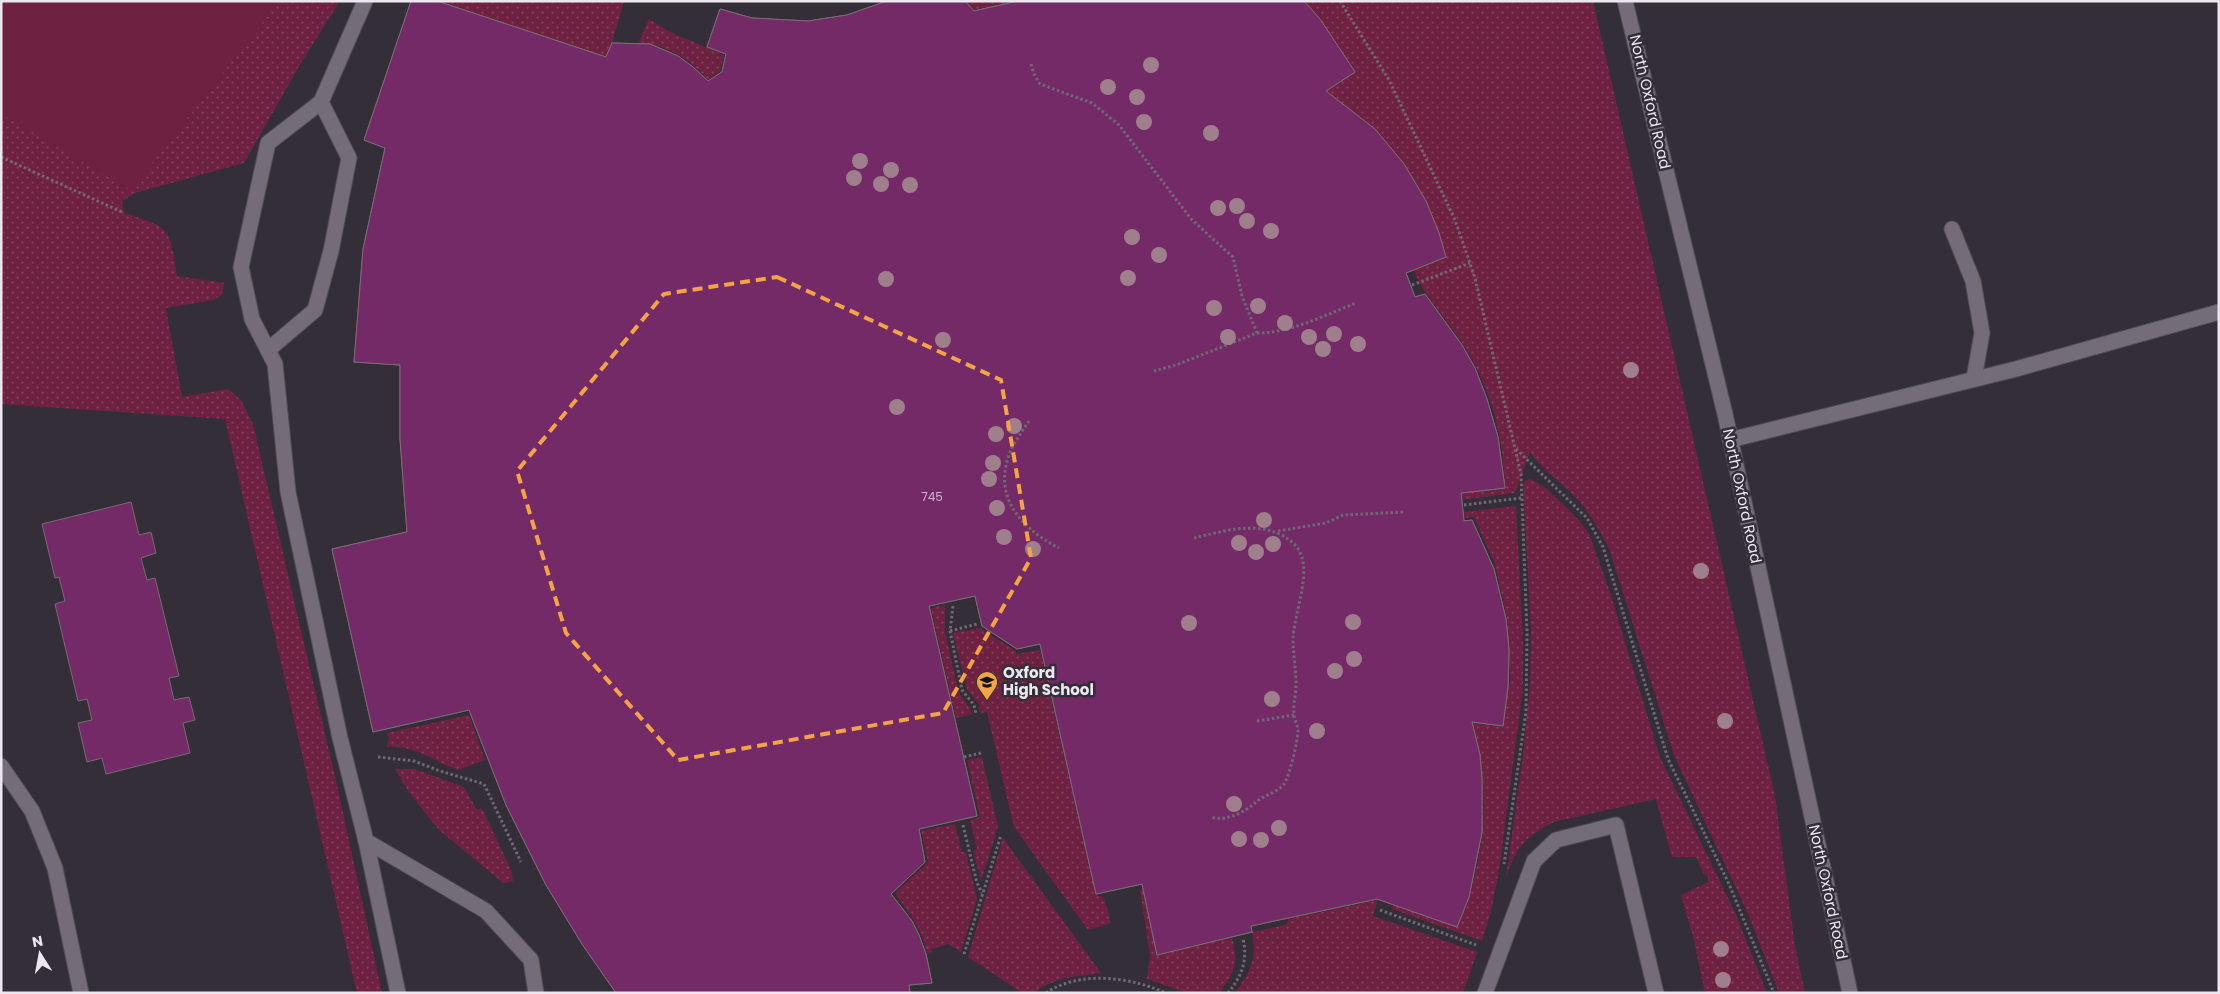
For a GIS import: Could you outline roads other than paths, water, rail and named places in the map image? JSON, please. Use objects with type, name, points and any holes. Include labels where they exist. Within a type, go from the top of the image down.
[{"type":"street","points":[[365,1],[321,102],[268,143],[241,268],[252,319],[275,364],[288,492],[340,738],[366,841],[398,993]]},
{"type":"street","name":"North Oxford Road","points":[[1626,1],[1730,440],[1850,993]]},
{"type":"street","points":[[268,350],[315,310],[330,251],[349,158],[321,102]]},
{"type":"street","points":[[1952,229],[1973,281],[1982,332],[1974,379]]},
{"type":"street","points":[[1730,440],[1974,379],[2219,312]]},
{"type":"street","points":[[1,766],[32,811],[56,868],[81,993]]},
{"type":"street","points":[[1485,993],[1534,861],[1556,840],[1616,825],[1656,993]]},
{"type":"street","points":[[366,841],[486,911],[531,960],[536,993]]},
{"type":"place","name":"Oxford High School","points":[[987,701]]}]
